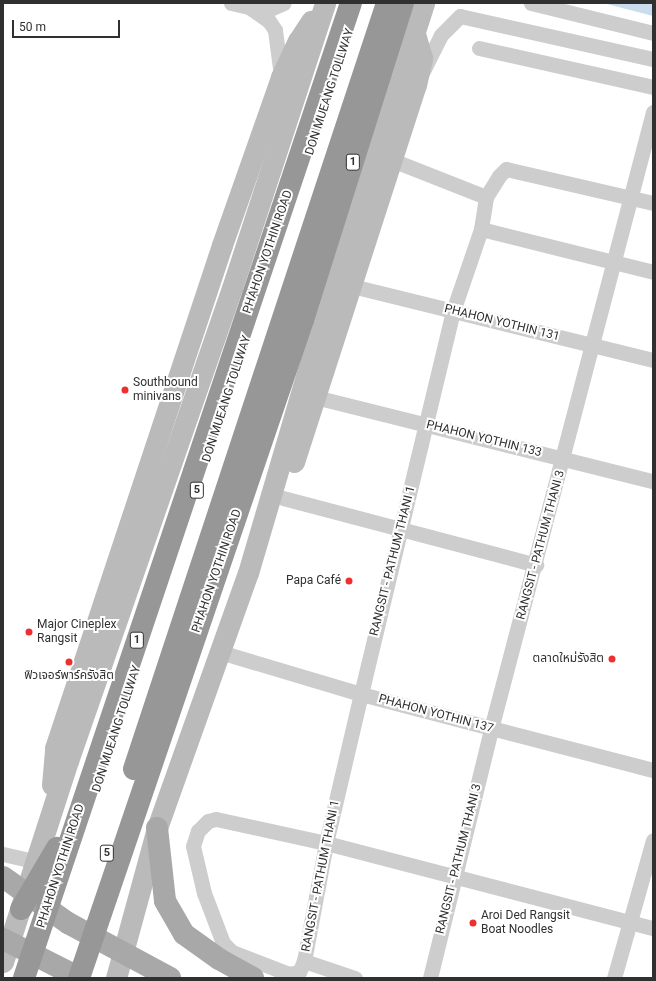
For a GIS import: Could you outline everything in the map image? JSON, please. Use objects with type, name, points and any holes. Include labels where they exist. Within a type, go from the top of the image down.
[{"type":"highway","name":"PHAHON YOTHIN ROAD","points":[[24,978],[351,3]]},
{"type":"highway","name":"DON MUEANG TOLLWAY","points":[[35,978],[359,3]]},
{"type":"highway","name":"5","points":[[62,973],[148,728],[387,3]]},
{"type":"highway","name":"PHAHON YOTHIN ROAD","points":[[80,978],[312,321],[403,3]]},
{"type":"highway","points":[[89,978],[130,831],[148,728]]},
{"type":"highway","points":[[21,909],[80,808]]},
{"type":"main road","name":"PHAHON YOTHIN ROAD","points":[[3,962],[37,862],[48,824],[232,288],[325,3]]},
{"type":"main road","points":[[48,824],[55,748],[222,245],[281,77],[306,27],[331,3]]},
{"type":"main road","points":[[255,552],[283,498],[416,85],[422,58],[414,29],[405,19],[381,3]]},
{"type":"main road","name":"PHAHON YOTHIN ROAD","points":[[116,978],[157,828],[255,552],[312,321],[424,3]]},
{"type":"main road","points":[[122,550],[196,390]]},
{"type":"main road","points":[[157,828],[165,901],[184,934],[219,959],[253,978]]},
{"type":"main road","points":[[3,877],[68,923],[170,978]]},
{"type":"main road","points":[[3,939],[62,973],[80,978]]},
{"type":"main road","points":[[62,973],[89,978]]},
{"type":"street","points":[[232,3],[249,8],[268,10],[284,3]]},
{"type":"street","points":[[531,3],[653,33]]},
{"type":"street","points":[[249,8],[269,21],[275,30],[281,77]]},
{"type":"street","points":[[416,85],[441,35],[460,10],[653,59]]},
{"type":"street","points":[[479,48],[653,87]]},
{"type":"street","name":"RANGSIT - PATHUM THANI 3","points":[[430,978],[491,729],[536,565],[653,112]]},
{"type":"street","points":[[392,160],[486,197]]},
{"type":"street","name":"RANGSIT - PATHUM THANI 1","points":[[304,961],[326,843],[361,694],[453,311],[481,229],[486,197],[506,169],[632,198]]},
{"type":"street","points":[[632,198],[653,203]]},
{"type":"street","points":[[481,229],[614,264],[653,272]]},
{"type":"street","name":"PHAHON YOTHIN 131","points":[[352,286],[653,360]]},
{"type":"street","name":"PHAHON YOTHIN 133","points":[[315,397],[653,480]]},
{"type":"street","points":[[283,498],[536,565]]},
{"type":"street","name":"PHAHON YOTHIN 137","points":[[220,652],[361,694],[653,770]]},
{"type":"street","points":[[355,978],[304,961],[299,972],[289,974],[232,952],[223,943],[216,927],[194,846],[198,831],[208,821],[216,819],[326,843],[653,928]]},
{"type":"street","points":[[614,978],[631,923],[653,840]]},
{"type":"street","points":[[3,854],[37,862]]},
{"type":"water","points":[[603,3],[653,3],[653,16]]},
{"type":"place","name":"Southbound minivans","points":[[125,390]]},
{"type":"place","name":"Papa Café","points":[[349,581]]},
{"type":"place","name":"Major Cineplex Rangsit","points":[[29,632]]},
{"type":"place","name":"ตลาดใหม่รังสิต","points":[[612,659]]},
{"type":"place","name":"ฟิวเจอร์พาร์ครังสิต","points":[[69,662]]},
{"type":"place","name":"Aroi Ded Rangsit Boat Noodles","points":[[473,923]]}]
